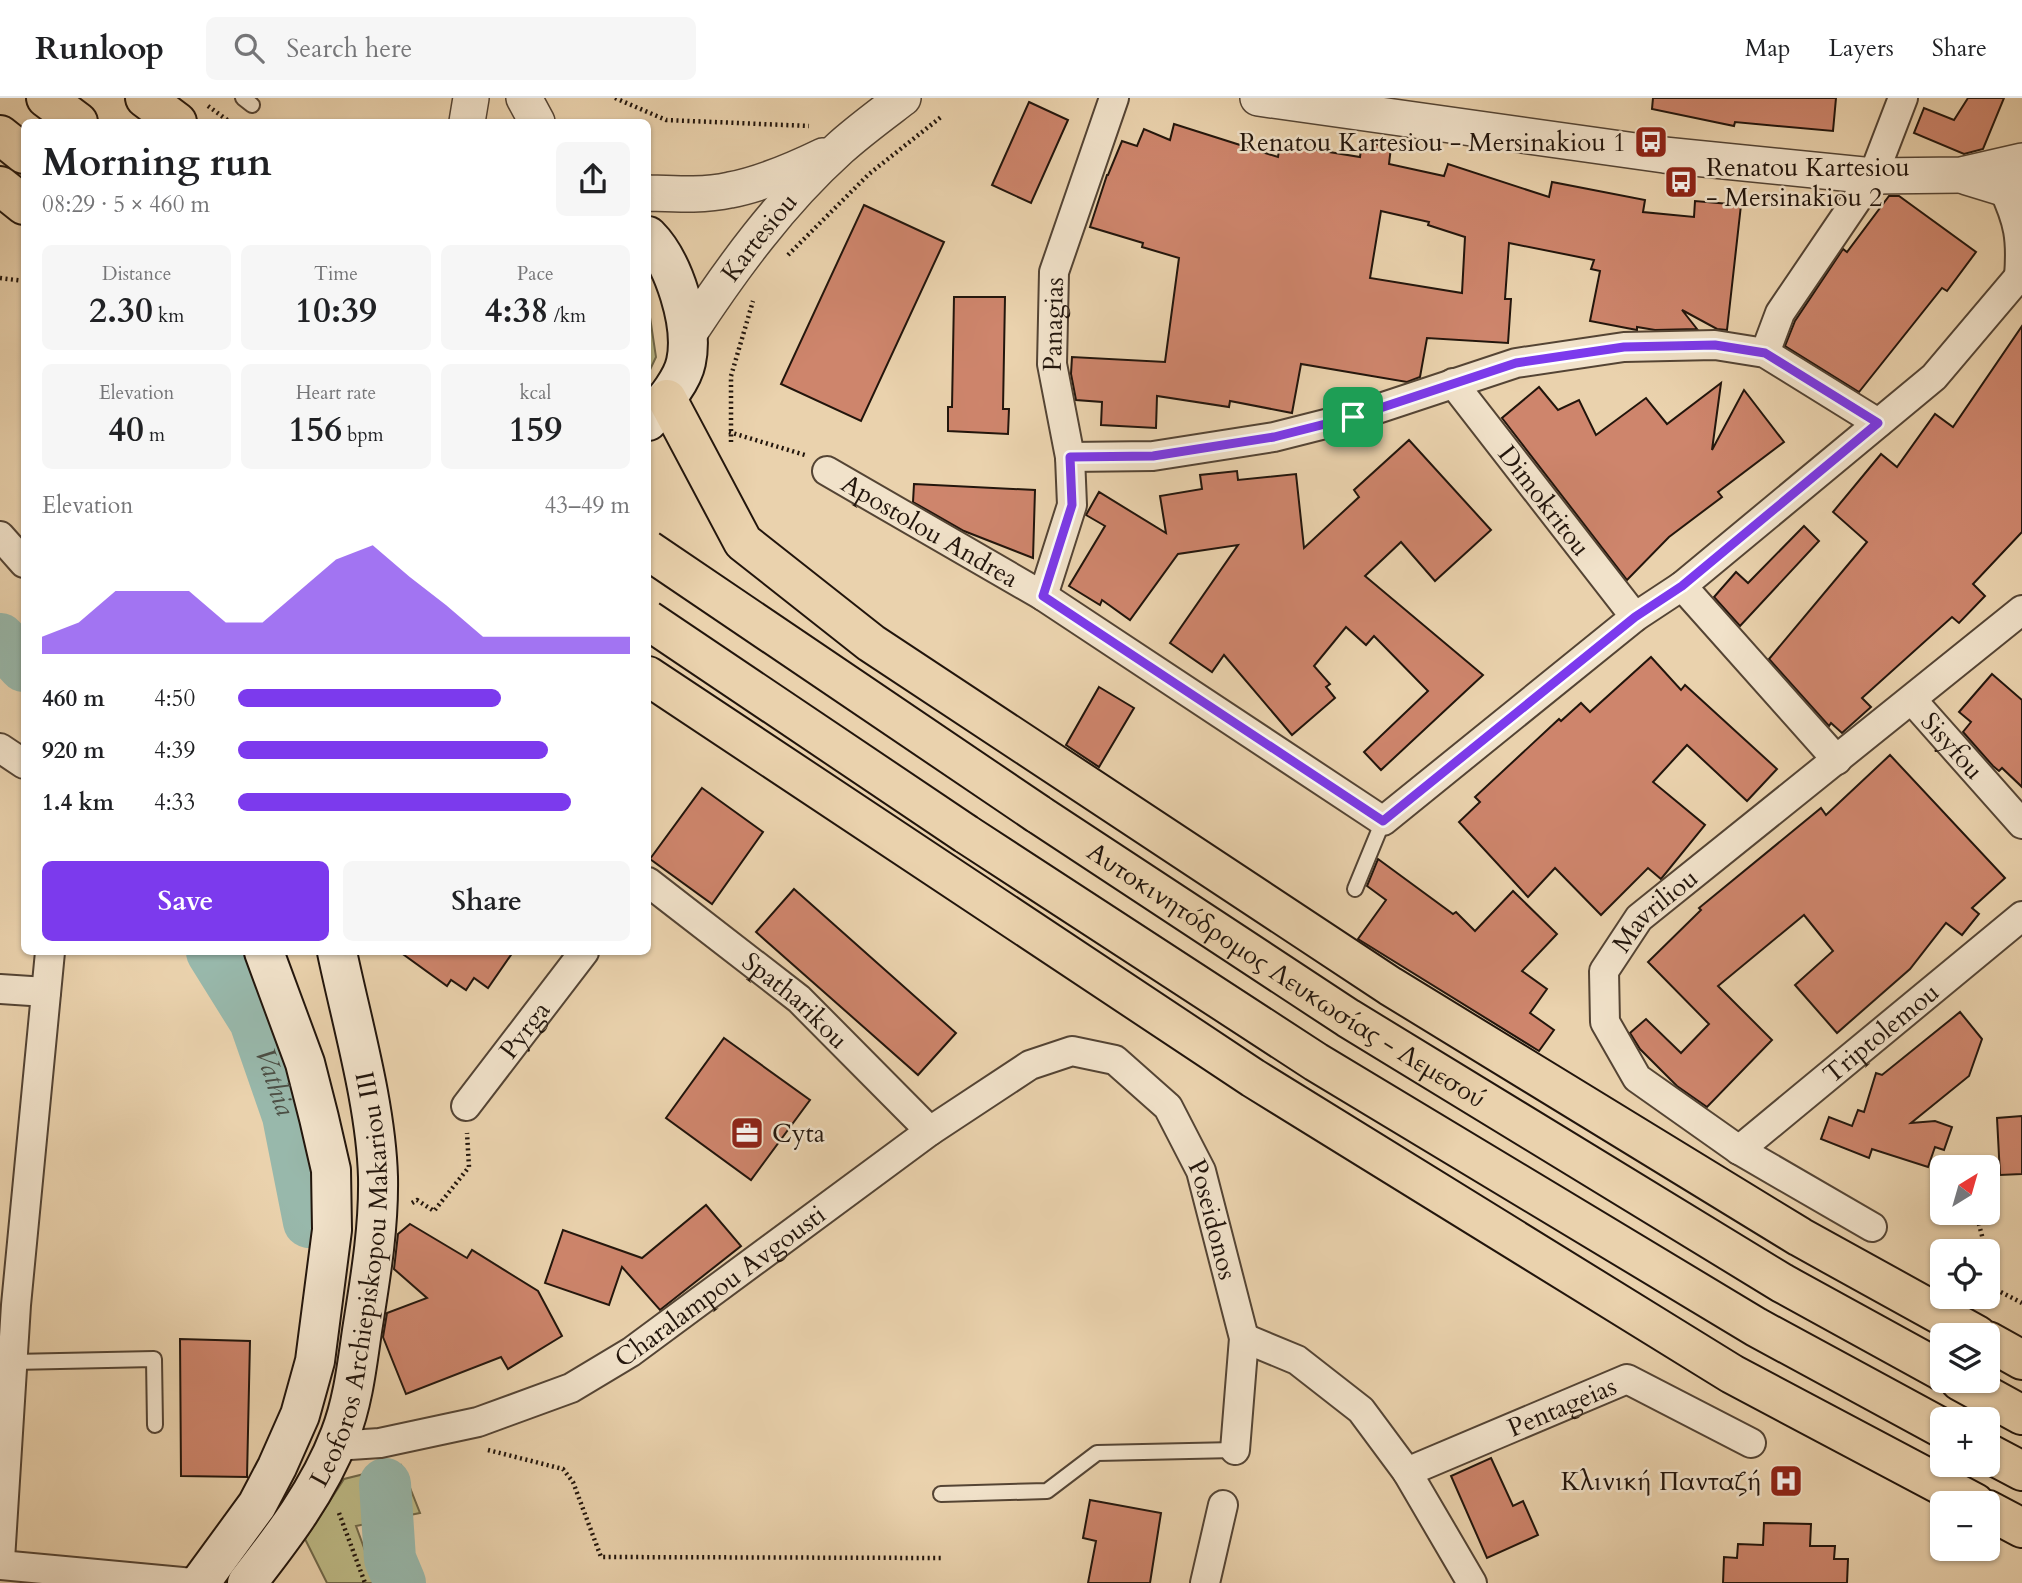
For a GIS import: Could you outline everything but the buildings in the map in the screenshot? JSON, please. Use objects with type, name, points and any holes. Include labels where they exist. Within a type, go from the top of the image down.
[{"type":"highway","points":[[46,98],[74,119]]},
{"type":"highway","points":[[145,98],[192,114]]},
{"type":"highway","points":[[0,135],[21,152]]},
{"type":"highway","points":[[0,186],[21,203]]},
{"type":"highway","points":[[657,410],[743,542],[871,643],[1390,986],[1800,1237],[1955,1323]]},
{"type":"highway","name":"Αυτοκινητόδρομος Λευκωσίας - Λεμεσού","points":[[651,552],[1038,814],[1348,1018],[1782,1283],[1930,1364]]},
{"type":"highway","name":"Αυτοκινητόδρομος Λευκωσίας - Λεμεσού","points":[[651,622],[966,834],[1316,1062],[1756,1326],[1930,1421]]},
{"type":"highway","points":[[651,678],[1265,1086],[1732,1374],[1952,1491]]},
{"type":"highway","points":[[2000,1348],[2022,1360]]},
{"type":"highway","points":[[1983,1393],[2022,1415]]},
{"type":"highway","points":[[2000,1459],[2022,1471]]},
{"type":"highway","points":[[2000,1516],[2022,1528]]},
{"type":"main road","points":[[651,239],[676,280],[688,335],[686,364],[657,410]]},
{"type":"main road","name":"Leoforos Archiepiskopou Makariou III","points":[[200,1583],[257,1505],[300,1415],[315,1361],[332,1230],[331,1170],[319,1118],[305,1063],[265,955]]},
{"type":"main road","name":"Leoforos Archiepiskopou Makariou III","points":[[247,1583],[281,1540],[315,1488],[341,1434],[355,1377],[374,1253],[377,1177],[370,1113],[338,955]]},
{"type":"street","points":[[468,119],[471,98]]},
{"type":"street","points":[[524,98],[535,119]]},
{"type":"street","name":"Kartesiou","points":[[688,335],[756,237],[841,147],[903,98]]},
{"type":"street","name":"Panagias","points":[[1043,596],[1072,505],[1070,457],[1052,364],[1054,272],[1114,98]]},
{"type":"street","points":[[1258,98],[1664,155],[1873,176],[1961,175],[2016,179],[2016,215],[2022,247],[2020,275],[1934,377],[1682,586],[1635,617],[1383,821]]},
{"type":"street","points":[[1765,353],[1780,313],[1873,176],[1903,98]]},
{"type":"street","name":"Kartesiou","points":[[651,193],[730,191],[793,170],[841,147]]},
{"type":"street","points":[[1070,457],[1153,456],[1274,437],[1353,417],[1516,363],[1624,347],[1715,345],[1765,353],[1878,423]]},
{"type":"street","name":"Dimokritou","points":[[1453,383],[1635,617]]},
{"type":"street","name":"Apostolou Andrea","points":[[827,471],[1043,596],[1383,821]]},
{"type":"street","points":[[0,536],[21,560]]},
{"type":"street","points":[[1682,586],[1837,760]]},
{"type":"street","name":"Mavriliou","points":[[1872,1227],[1739,1150],[1637,1078],[1605,1022],[1604,971],[1639,918],[2022,610]]},
{"type":"street","name":"Sisyfou","points":[[1912,700],[2022,824]]},
{"type":"street","points":[[0,748],[21,762]]},
{"type":"street","name":"Spatharikou","points":[[651,884],[799,999],[930,1131]]},
{"type":"street","name":"Triptolemou","points":[[1739,1150],[2022,916]]},
{"type":"street","points":[[0,1560],[13,1362],[8,1305],[50,955]]},
{"type":"street","name":"Pyrga","points":[[466,1106],[582,955]]},
{"type":"street","points":[[0,989],[46,992]]},
{"type":"street","name":"Charalampou Avgousti","points":[[328,1460],[380,1443],[478,1422],[571,1388],[631,1352],[930,1131],[1030,1065],[1072,1051]]},
{"type":"street","name":"Poseidonos","points":[[1072,1051],[1115,1060],[1168,1107],[1201,1171],[1244,1338],[1236,1450]]},
{"type":"street","points":[[1244,1338],[1297,1360],[1361,1410],[1407,1472],[1472,1583]]},
{"type":"street","name":"Pentageias","points":[[1407,1472],[1627,1379],[1751,1443]]},
{"type":"street","points":[[1205,1583],[1223,1505]]},
{"type":"street","points":[[0,1565],[193,1583]]},
{"type":"lane","points":[[1355,889],[1383,821]]},
{"type":"lane","points":[[13,1362],[154,1359],[155,1425]]},
{"type":"lane","points":[[941,1494],[1047,1491],[1097,1453],[1236,1450]]},
{"type":"path","points":[[615,98],[666,120],[826,127],[841,147],[869,174]]},
{"type":"path","points":[[192,114],[216,119]]},
{"type":"path","points":[[786,257],[869,174],[941,117]]},
{"type":"path","points":[[0,278],[21,281]]},
{"type":"path","points":[[732,453],[729,432],[731,376],[752,302],[761,291]]},
{"type":"path","points":[[729,432],[804,454],[827,471]]},
{"type":"path","points":[[375,1231],[417,1200],[434,1211],[470,1167],[466,1106]]},
{"type":"path","points":[[2000,1292],[2022,1303]]},
{"type":"path","points":[[482,1448],[563,1469],[573,1482],[601,1557],[941,1558]]},
{"type":"path","points":[[328,1460],[329,1485],[365,1583]]},
{"type":"shaded area","points":[[651,324],[656,357],[651,368]]},
{"type":"shaded area","points":[[401,1465],[420,1513],[356,1526],[377,1583],[327,1583],[305,1539],[344,1479]]},
{"type":"waterway","name":"Vathia","points":[[0,639],[21,663]]},
{"type":"waterway","name":"Vathia","points":[[214,955],[255,1021],[288,1116],[309,1222]]},
{"type":"waterway","name":"Vathia","points":[[385,1484],[390,1559],[400,1583]]},
{"type":"place","name":"Renatou Kartesiou - Mersinakiou 1","points":[[1651,142]]},
{"type":"place","name":"Renatou Kartesiou - Mersinakiou 2","points":[[1681,182]]},
{"type":"place","name":"Cyta","points":[[747,1133]]},
{"type":"place","name":"Κλινική Πανταζή","points":[[1786,1481]]},
{"type":"route","points":[[1715,345],[1765,353],[1878,423],[1682,586],[1635,617],[1383,821],[1043,596],[1072,505],[1070,457],[1153,456],[1274,437],[1353,417],[1516,363],[1624,347],[1715,345]]}]
